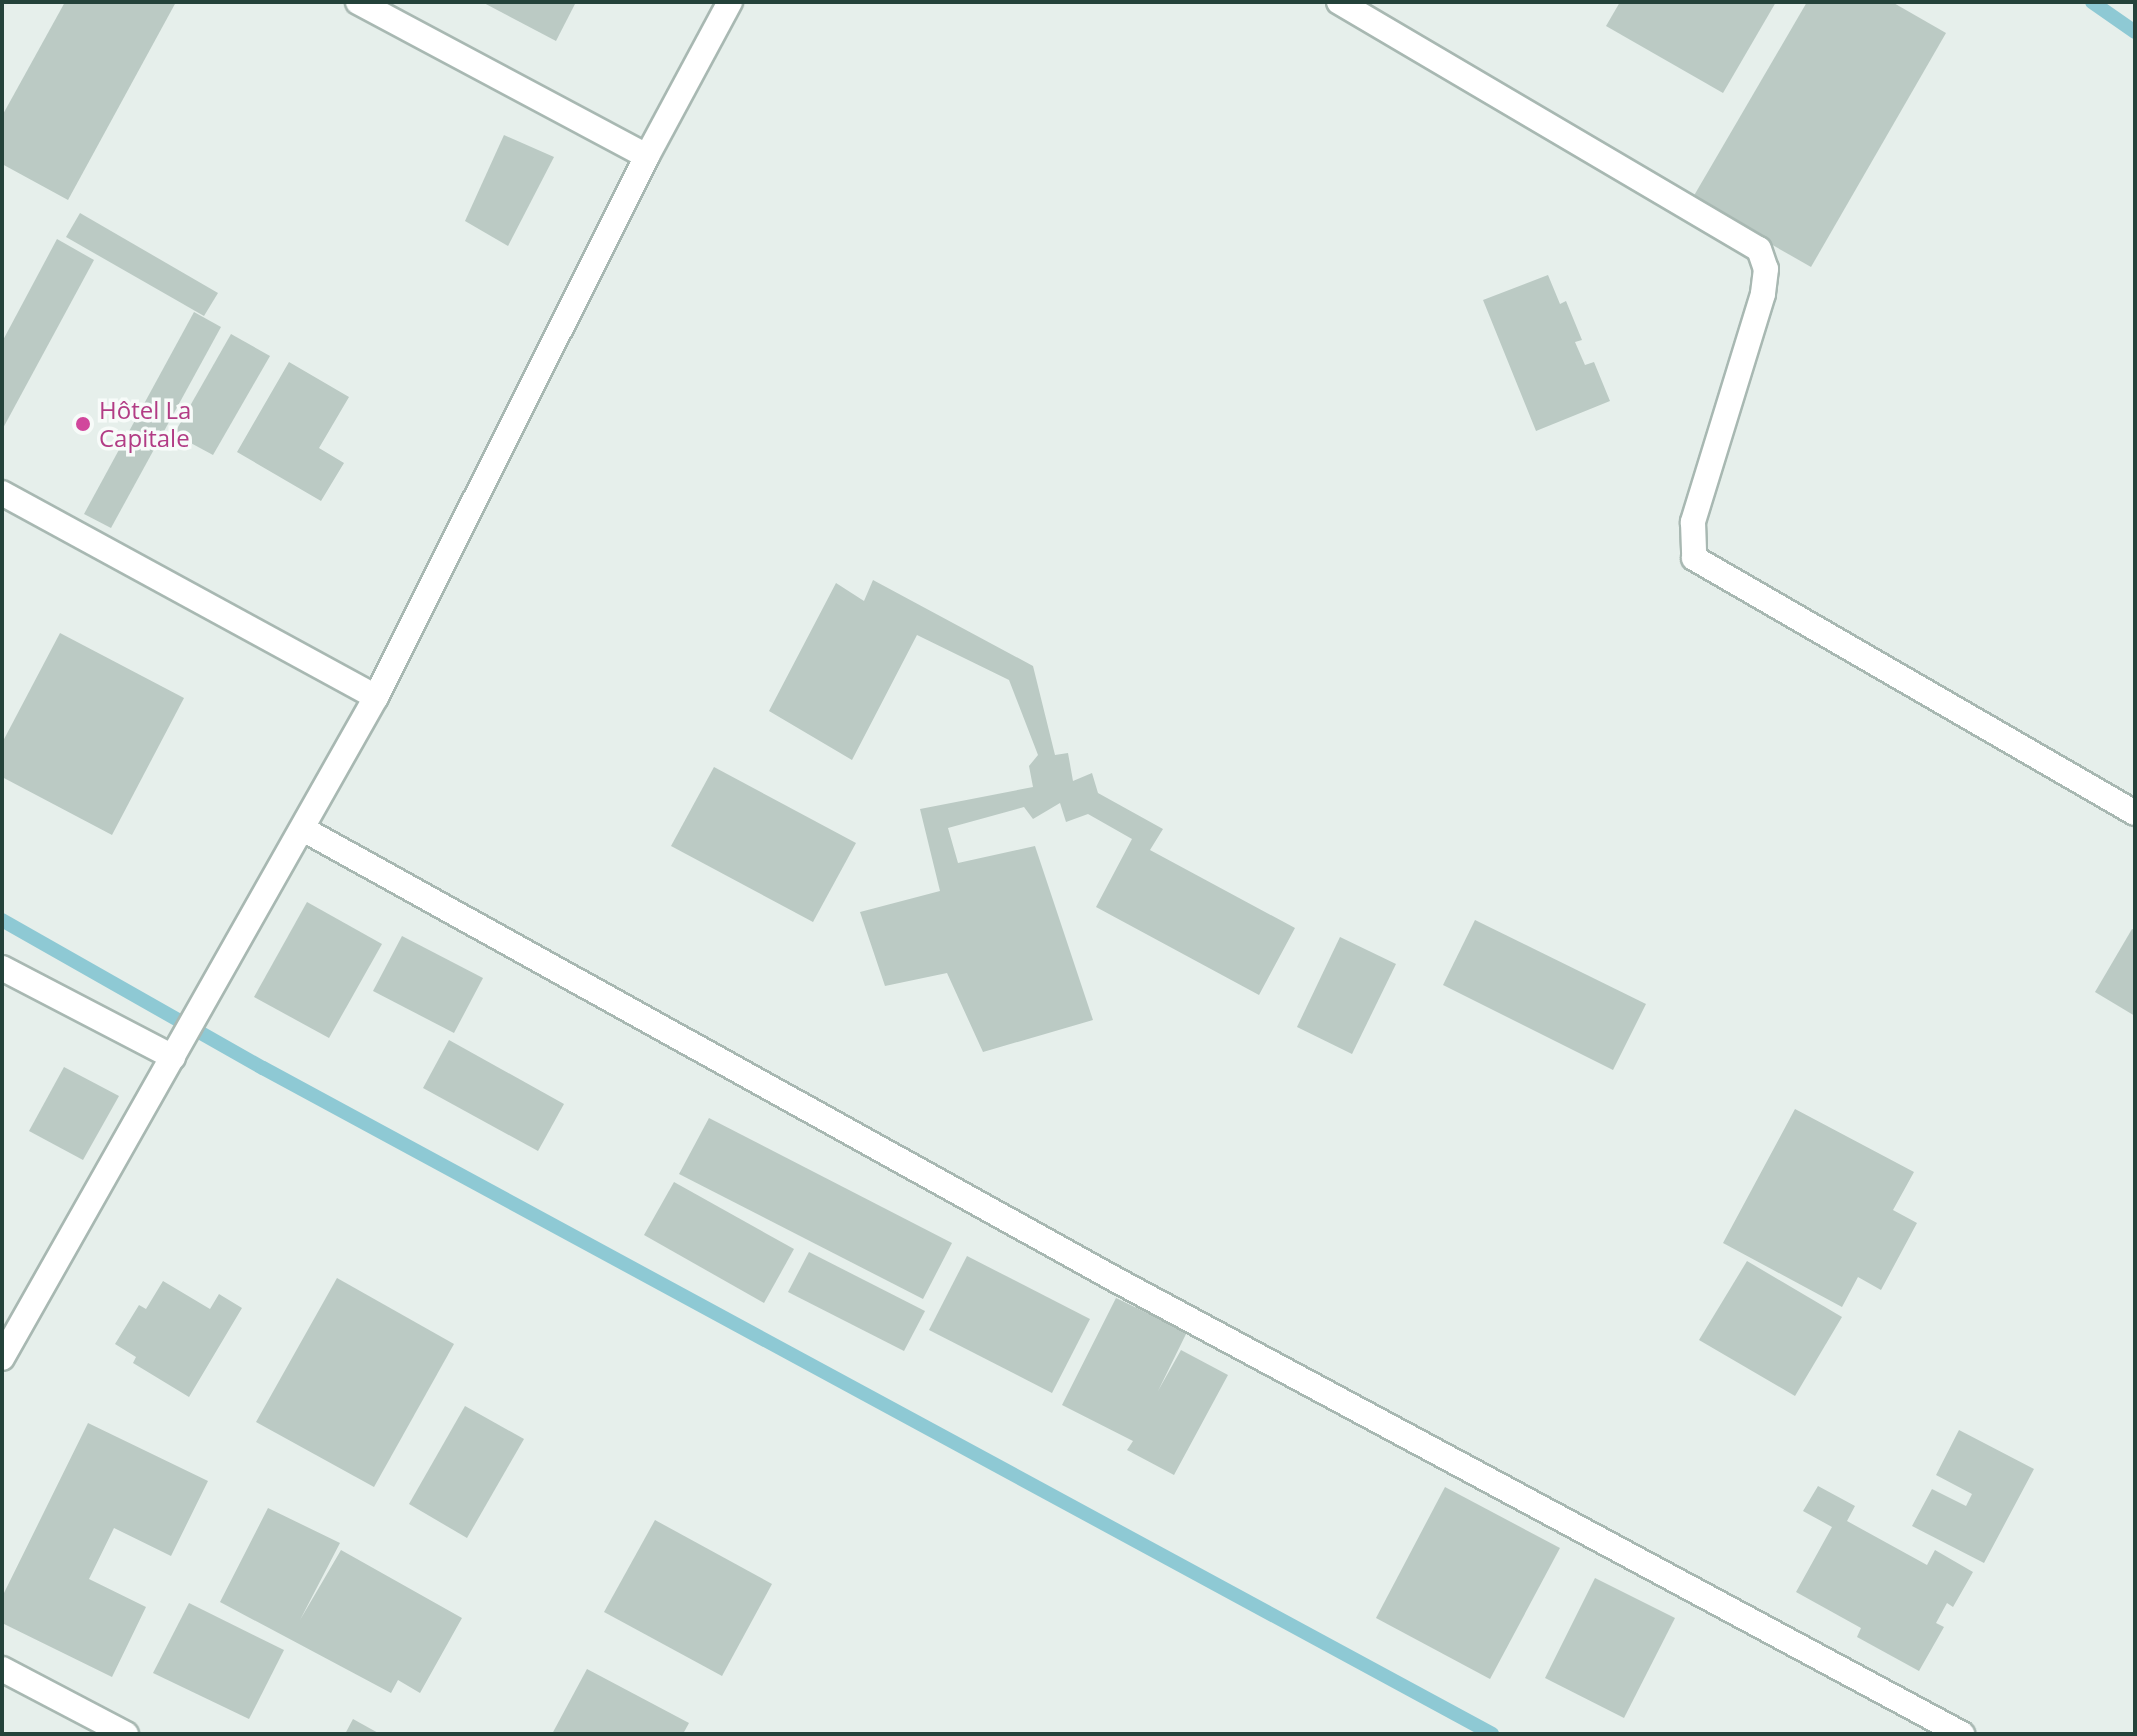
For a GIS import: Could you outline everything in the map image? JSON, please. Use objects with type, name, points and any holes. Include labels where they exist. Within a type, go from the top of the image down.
[{"type":"street","points":[[358,2],[647,156]]},
{"type":"street","points":[[2,1358],[376,697],[647,156],[730,2]]},
{"type":"street","points":[[1339,2],[1759,249],[1766,269],[1763,294],[1693,522],[1694,558],[2135,813]]},
{"type":"street","points":[[2,493],[376,697]]},
{"type":"street","points":[[303,829],[1120,1282],[1962,1734]]},
{"type":"street","points":[[2,968],[173,1057]]},
{"type":"street","points":[[2,1669],[126,1734]]},
{"type":"building","points":[[65,2],[176,2],[68,200],[2,164],[2,116]]},
{"type":"building","points":[[482,2],[576,2],[556,41]]},
{"type":"building","points":[[1620,2],[1776,2],[1723,93],[1606,26]]},
{"type":"building","points":[[1807,2],[1892,2],[1946,33],[1811,267],[1692,199]]},
{"type":"building","points":[[504,135],[554,157],[508,246],[465,221]]},
{"type":"building","points":[[80,213],[218,293],[204,316],[66,237]]},
{"type":"building","points":[[57,239],[94,260],[2,430],[2,342]]},
{"type":"building","points":[[1548,275],[1560,304],[1566,301],[1582,340],[1575,342],[1585,365],[1594,362],[1610,401],[1536,431],[1483,300]]},
{"type":"building","points":[[194,312],[221,327],[111,528],[84,514]]},
{"type":"building","points":[[231,334],[270,356],[213,455],[174,434]]},
{"type":"building","points":[[289,362],[349,397],[319,448],[344,463],[321,501],[237,452]]},
{"type":"building","points":[[873,580],[1033,666],[1055,755],[1068,753],[1073,781],[1092,773],[1098,793],[1163,829],[1150,850],[1295,928],[1259,995],[1096,907],[1132,839],[1088,814],[1066,822],[1060,803],[1033,819],[1024,807],[948,828],[958,863],[1035,846],[1093,1020],[983,1052],[947,973],[885,986],[860,912],[940,891],[920,809],[1033,787],[1029,766],[1038,755],[1009,680],[917,635],[852,760],[769,711],[836,583],[864,601]]},
{"type":"building","points":[[60,633],[184,698],[112,835],[2,777],[2,743]]},
{"type":"building","points":[[714,767],[856,843],[813,922],[671,846]]},
{"type":"building","points":[[307,902],[382,944],[329,1038],[254,997]]},
{"type":"building","points":[[1475,920],[1646,1004],[1613,1070],[1443,985]]},
{"type":"building","points":[[2132,929],[2135,930],[2135,1016],[2095,992]]},
{"type":"building","points":[[402,936],[483,978],[454,1033],[373,991]]},
{"type":"building","points":[[1340,937],[1396,964],[1352,1054],[1297,1027]]},
{"type":"building","points":[[449,1040],[564,1104],[538,1151],[423,1088]]},
{"type":"building","points":[[64,1067],[119,1096],[83,1160],[29,1131]]},
{"type":"building","points":[[1795,1109],[1914,1172],[1893,1210],[1917,1223],[1881,1290],[1858,1277],[1842,1307],[1723,1243]]},
{"type":"building","points":[[709,1118],[952,1243],[923,1299],[679,1174]]},
{"type":"building","points":[[674,1182],[794,1249],[764,1303],[644,1235]]},
{"type":"building","points":[[809,1252],[925,1311],[904,1351],[788,1292]]},
{"type":"building","points":[[967,1256],[1090,1319],[1052,1393],[929,1330]]},
{"type":"building","points":[[1747,1261],[1842,1317],[1795,1396],[1699,1340]]},
{"type":"building","points":[[337,1278],[454,1344],[374,1487],[256,1422]]},
{"type":"building","points":[[163,1281],[210,1309],[219,1294],[242,1308],[189,1397],[133,1363],[136,1357],[115,1344],[139,1305],[146,1309]]},
{"type":"building","points":[[1116,1298],[1187,1332],[1158,1391],[1181,1350],[1228,1375],[1174,1475],[1127,1450],[1133,1441],[1062,1405]]},
{"type":"building","points":[[465,1406],[524,1439],[467,1538],[409,1504]]},
{"type":"building","points":[[88,1423],[208,1481],[171,1556],[114,1528],[89,1579],[146,1607],[112,1677],[2,1623],[2,1597]]},
{"type":"building","points":[[1959,1430],[2034,1469],[1984,1563],[1912,1526],[1932,1489],[1966,1506],[1972,1494],[1936,1475]]},
{"type":"building","points":[[1818,1486],[1855,1506],[1847,1521],[1927,1565],[1935,1550],[1973,1572],[1953,1607],[1947,1603],[1936,1623],[1944,1627],[1919,1671],[1857,1637],[1861,1628],[1796,1592],[1832,1527],[1803,1511]]},
{"type":"building","points":[[1445,1487],[1560,1548],[1490,1679],[1376,1618]]},
{"type":"building","points":[[268,1508],[340,1543],[300,1620],[341,1550],[462,1618],[420,1693],[398,1680],[391,1693],[220,1602]]},
{"type":"building","points":[[655,1520],[772,1584],[722,1676],[604,1612]]},
{"type":"building","points":[[1595,1578],[1675,1618],[1624,1718],[1545,1678]]},
{"type":"building","points":[[189,1603],[284,1650],[249,1719],[153,1673]]},
{"type":"building","points":[[587,1669],[689,1723],[683,1734],[552,1734]]},
{"type":"building","points":[[353,1719],[380,1734],[345,1734]]},
{"type":"waterway","points":[[2092,2],[2135,32]]},
{"type":"waterway","points":[[2,920],[263,1068],[1492,1734]]},
{"type":"place","name":"Hôtel La Capitale","points":[[83,424]]}]
